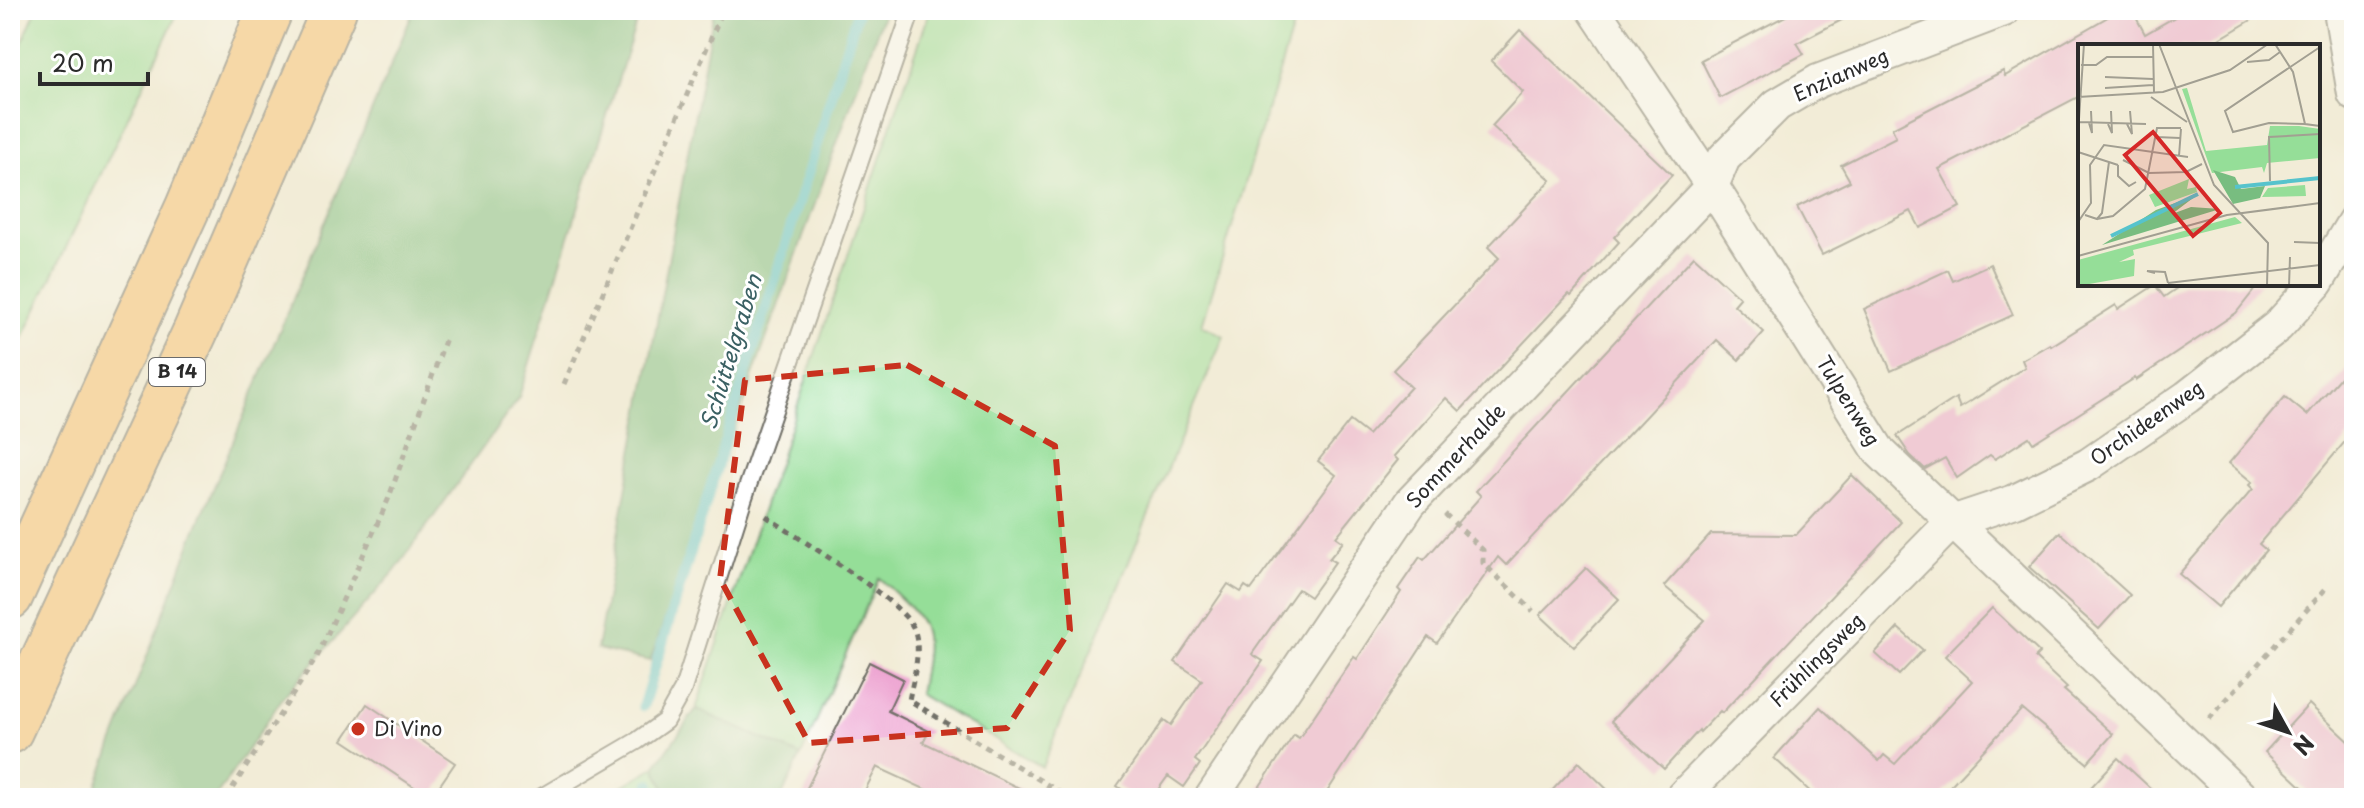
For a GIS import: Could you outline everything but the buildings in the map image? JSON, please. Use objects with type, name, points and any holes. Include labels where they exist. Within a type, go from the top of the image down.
[{"type":"highway","name":"B 14","points":[[10,597],[188,207],[270,10]]},
{"type":"highway","name":"B 14","points":[[10,731],[196,330],[334,10]]},
{"type":"street","name":"Tulpenweg","points":[[1594,10],[1712,186],[1879,451],[2187,743],[2235,795]]},
{"type":"street","name":"Enzianweg","points":[[1712,186],[1724,158],[1777,105],[1818,81],[2004,10]]},
{"type":"street","points":[[2340,10],[2354,94]]},
{"type":"street","name":"Sommerhalde","points":[[1211,798],[1421,491],[1712,186]]},
{"type":"street","name":"Orchideenweg","points":[[2320,278],[2354,221]]},
{"type":"street","name":"Orchideenweg","points":[[1952,522],[2015,501],[2088,465],[2187,397],[2278,326],[2314,286]]},
{"type":"street","name":"Frühlingsweg","points":[[1681,798],[1952,522]]},
{"type":"lane","points":[[540,798],[665,721],[683,689],[743,500],[912,10]]},
{"type":"path","points":[[564,384],[723,10]]},
{"type":"path","points":[[226,798],[317,657],[388,500],[446,338]]},
{"type":"path","points":[[1421,491],[1483,550],[1483,563],[1533,611]]},
{"type":"path","points":[[786,530],[897,607],[914,629],[916,649],[909,700],[1069,798]]},
{"type":"path","points":[[2187,743],[2329,585]]},
{"type":"highlighted area","points":[[907,365],[1055,446],[1070,630],[1007,728],[809,743],[720,579],[745,380]]},
{"type":"green space","points":[[36,10],[179,10],[10,365],[10,71]]},
{"type":"green space","points":[[414,10],[640,10],[519,397],[395,571],[284,696],[215,798],[92,798],[195,532]]},
{"type":"green space","points":[[714,10],[885,10],[650,661],[597,649]]},
{"type":"green space","points":[[930,10],[1298,10],[1202,325],[1224,336],[1042,767],[919,694],[926,639],[923,628],[909,606],[879,578],[801,756],[696,709]]},
{"type":"green space","points":[[696,709],[801,756],[781,798],[669,798],[655,767]]},
{"type":"green space","points":[[655,767],[669,798],[602,798]]},
{"type":"waterway","name":"Schüttelgraben","points":[[643,706],[858,10]]},
{"type":"waterway","points":[[650,784],[654,798]]},
{"type":"place","name":"Di Vino","points":[[358,729]]}]
